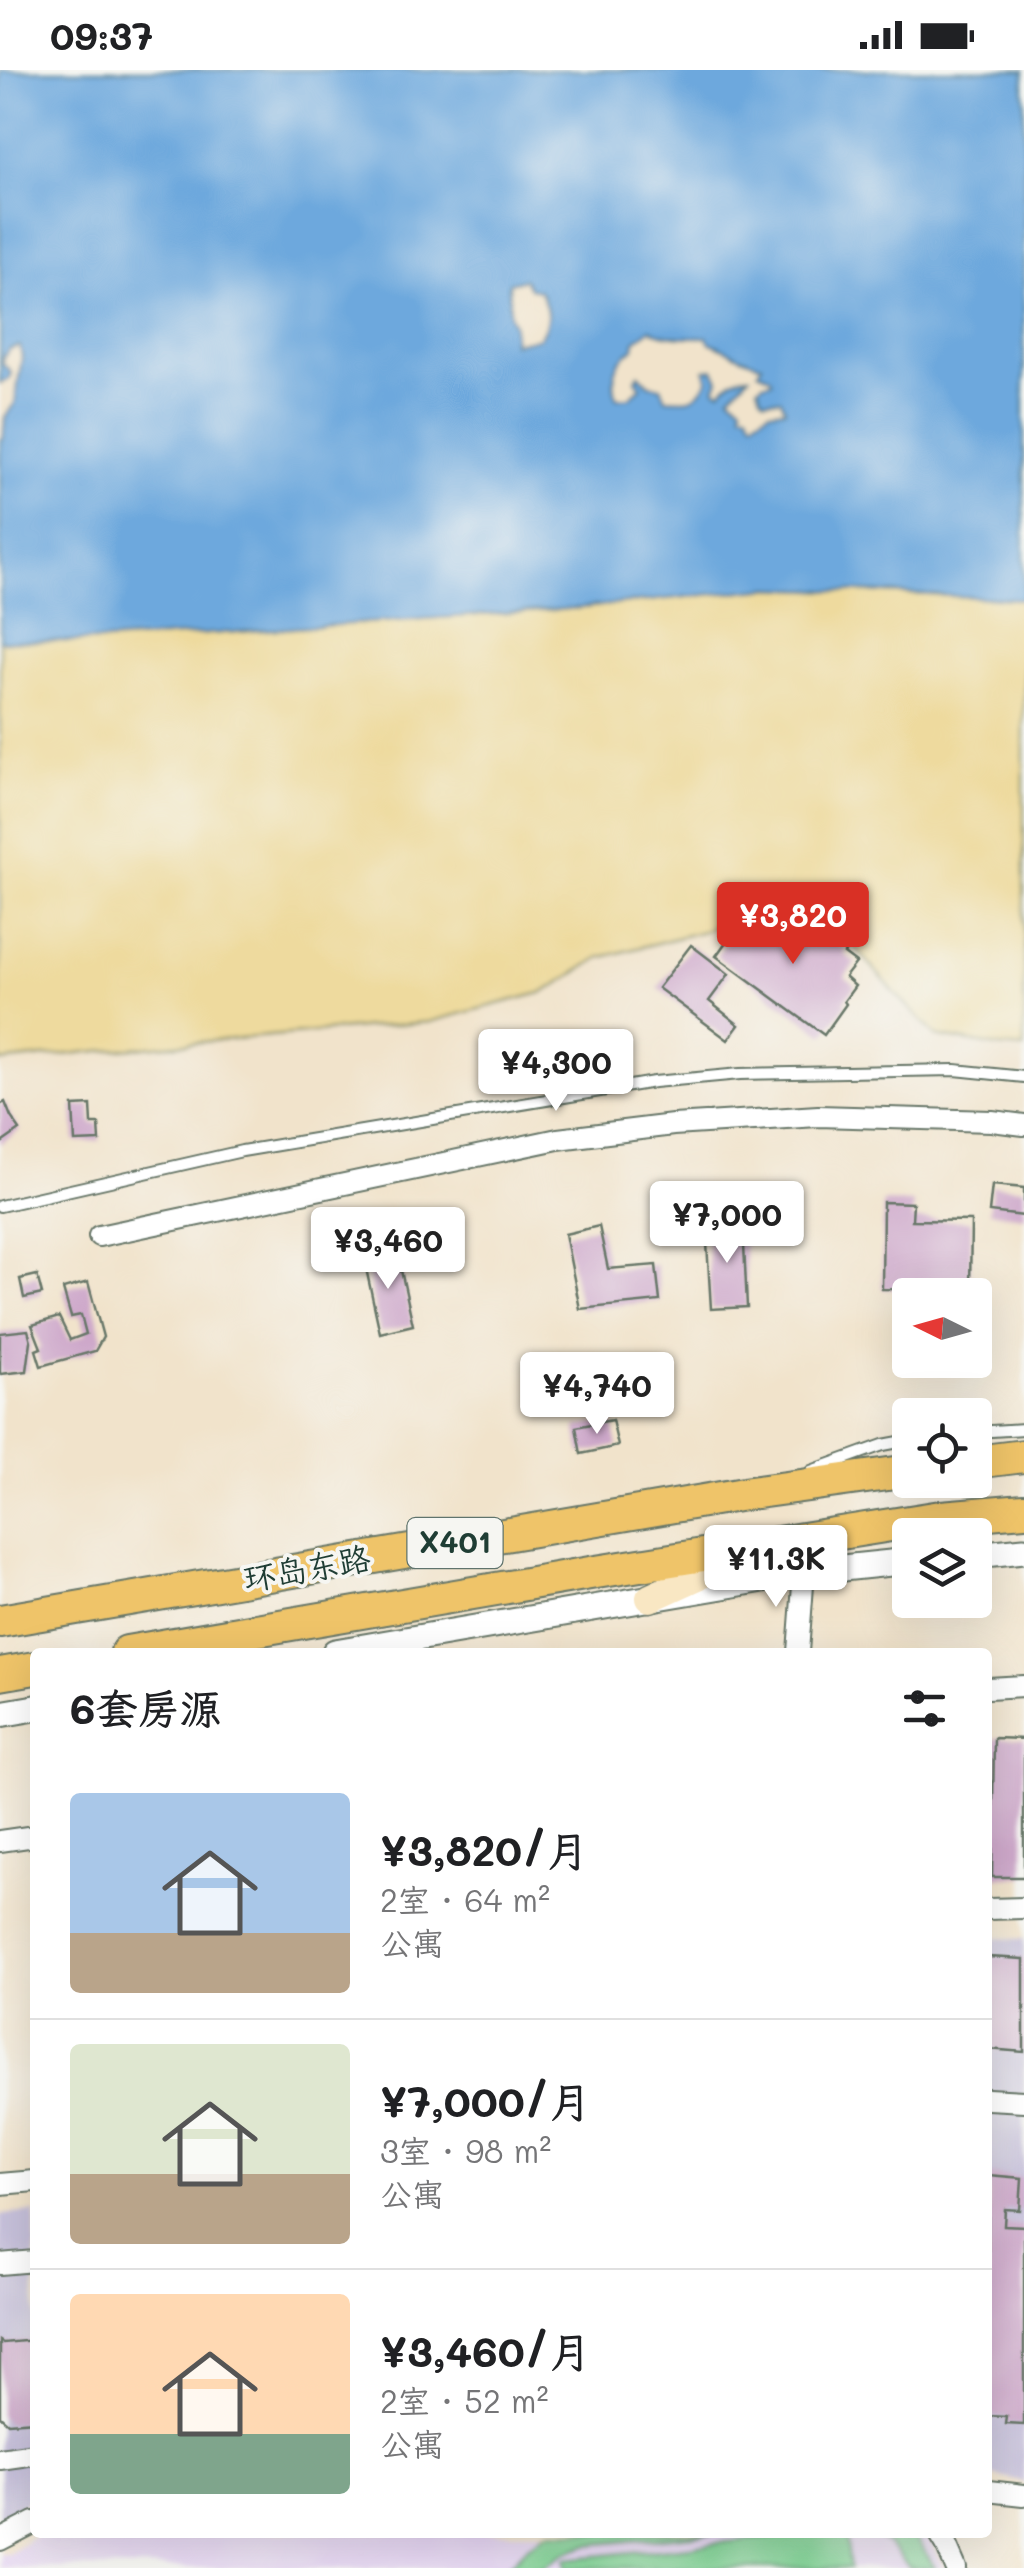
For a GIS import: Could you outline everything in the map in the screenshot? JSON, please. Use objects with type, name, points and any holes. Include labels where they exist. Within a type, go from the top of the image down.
[{"type":"main road","points":[[992,1460],[1024,1456]]},
{"type":"main road","name":"环岛东路","points":[[0,1621],[750,1493],[892,1473]]},
{"type":"main road","name":"环岛东路","points":[[150,1648],[941,1517],[1024,1510]]},
{"type":"main road","points":[[941,1517],[1024,1524]]},
{"type":"main road","points":[[650,1598],[766,1545]]},
{"type":"main road","points":[[0,1674],[30,1669]]},
{"type":"street","points":[[99,1236],[558,1139],[673,1125],[818,1116],[1024,1124]]},
{"type":"street","points":[[992,1553],[1024,1550]]},
{"type":"street","points":[[358,1648],[804,1572],[892,1563]]},
{"type":"street","points":[[798,1648],[804,1572]]},
{"type":"street","points":[[992,1688],[1024,1686]]},
{"type":"street","points":[[0,1714],[30,1709]]},
{"type":"street","points":[[0,1841],[30,1837]]},
{"type":"street","points":[[992,1909],[1024,1908]]},
{"type":"street","points":[[992,2099],[1024,2100]]},
{"type":"street","points":[[0,2184],[30,2181]]},
{"type":"street","points":[[0,2264],[30,2261]]},
{"type":"street","points":[[0,2459],[30,2455]]},
{"type":"street","points":[[992,2491],[1024,2495]]},
{"type":"street","points":[[0,2540],[30,2525]]},
{"type":"street","points":[[942,2538],[956,2568]]},
{"type":"lane","points":[[0,1206],[242,1151],[654,1082],[740,1074],[955,1070],[1024,1077]]},
{"type":"lane","points":[[992,1431],[1024,1429]]},
{"type":"lane","points":[[750,1493],[892,1443]]},
{"type":"shaded area","points":[[992,1938],[1024,1939],[1024,2483],[992,2475]]},
{"type":"shaded area","points":[[30,2212],[30,2499],[0,2520],[0,2215]]},
{"type":"shaded area","points":[[32,2538],[929,2538],[944,2568],[0,2568],[0,2553],[8,2553]]},
{"type":"green space","points":[[539,2538],[660,2538],[586,2545],[564,2553],[542,2568],[507,2568]]},
{"type":"green space","points":[[765,2538],[847,2538],[850,2568],[566,2568],[565,2559]]},
{"type":"green space","points":[[878,2538],[915,2538],[935,2568],[910,2568]]},
{"type":"sand","points":[[770,588],[1024,599],[1024,1049],[936,1036],[818,905],[744,911],[703,931],[599,958],[545,992],[429,1022],[0,1062],[0,641],[105,641],[580,608]]},
{"type":"water","points":[[0,70],[1024,70],[1024,599],[770,588],[580,608],[105,641],[0,641],[0,439],[5,417],[15,403],[22,358],[20,346],[3,357],[3,364],[11,372],[9,379],[0,383]],"holes":[[[524,279],[529,288],[539,290],[547,320],[539,338],[513,343],[509,283]],[[650,329],[670,335],[707,337],[709,342],[762,364],[758,371],[772,381],[758,387],[761,396],[765,400],[781,399],[785,409],[769,411],[753,421],[730,396],[749,376],[734,380],[721,391],[715,389],[719,380],[714,369],[705,370],[708,380],[691,398],[666,398],[661,387],[650,385],[639,374],[636,379],[641,387],[630,397],[617,398],[614,376],[618,364]]]},
{"type":"building","points":[[756,914],[777,929],[786,917],[798,919],[847,950],[844,954],[856,963],[845,977],[855,986],[824,1035],[716,956],[741,921]]},
{"type":"building","points":[[691,945],[729,974],[709,1001],[739,1025],[728,1040],[658,988]]},
{"type":"building","points":[[5,1102],[20,1130],[0,1144],[0,1105]]},
{"type":"building","points":[[91,1105],[92,1124],[99,1124],[100,1141],[75,1142],[73,1106]]},
{"type":"building","points":[[992,1185],[1024,1188],[1024,1216],[989,1212]]},
{"type":"building","points":[[883,1202],[913,1203],[912,1220],[971,1221],[970,1278],[892,1278],[892,1289],[882,1289]]},
{"type":"building","points":[[743,1224],[747,1307],[711,1309],[706,1226]]},
{"type":"building","points":[[599,1226],[608,1269],[656,1265],[660,1301],[580,1309],[565,1234]]},
{"type":"building","points":[[397,1252],[413,1325],[380,1333],[364,1259]]},
{"type":"building","points":[[37,1275],[42,1294],[24,1298],[20,1279]]},
{"type":"building","points":[[88,1282],[103,1337],[95,1351],[41,1366],[36,1350],[41,1348],[32,1325],[59,1317],[70,1340],[86,1334],[81,1315],[71,1317],[63,1289]]},
{"type":"building","points":[[28,1330],[31,1341],[27,1371],[0,1374],[0,1333]]},
{"type":"building","points":[[612,1420],[618,1446],[581,1454],[576,1427]]},
{"type":"building","points":[[994,1738],[1024,1739],[1024,1877],[992,1877]]},
{"type":"building","points":[[992,1957],[1024,1959],[1024,2052],[992,2049]]},
{"type":"building","points":[[992,2175],[1022,2178],[1020,2210],[1005,2209],[1004,2225],[1024,2226],[1024,2425],[1006,2424],[1007,2417],[992,2416]]},
{"type":"building","points":[[30,2340],[30,2421],[8,2423],[0,2416],[0,2341]]}]
